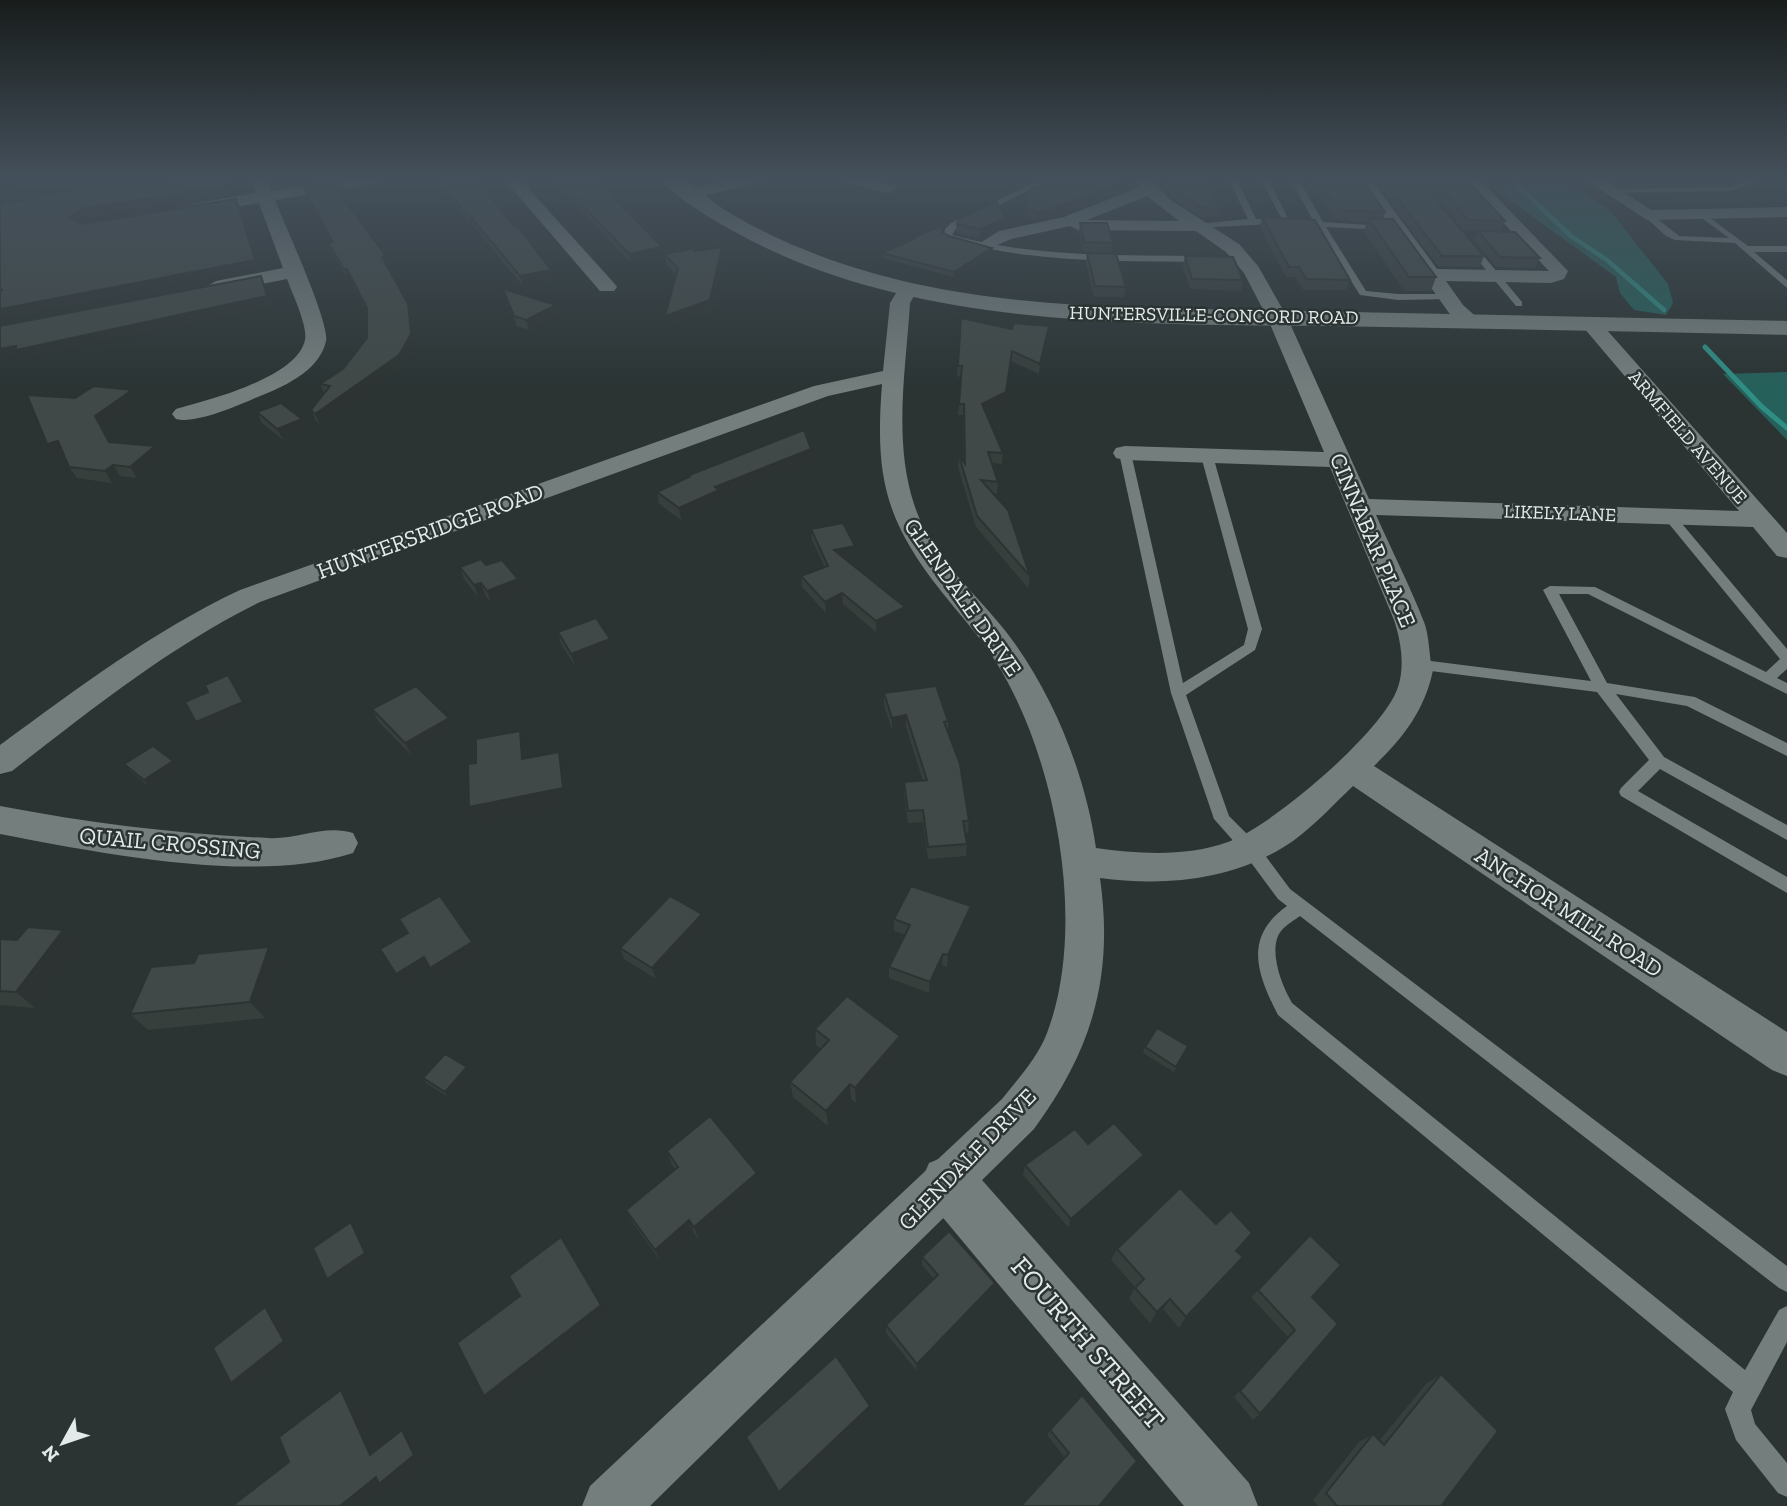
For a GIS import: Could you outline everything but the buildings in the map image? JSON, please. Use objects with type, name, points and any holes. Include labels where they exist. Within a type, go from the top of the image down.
[{"type":"main road","name":"HUNTERSVILLE-CONCORD ROAD","points":[[787,248],[908,289],[983,304],[1050,312],[1787,328]]},
{"type":"main road","name":"FOURTH STREET","points":[[948,1182],[1226,1506]]},
{"type":"street","points":[[184,414],[258,390],[286,375],[308,354],[316,337],[285,248]]},
{"type":"street","points":[[573,248],[607,287]]},
{"type":"street","name":"CINNABAR PLACE","points":[[1079,860],[1106,865],[1161,868],[1214,861],[1250,848],[1294,820],[1389,733],[1401,718],[1416,687],[1418,670],[1415,664],[1418,653],[1415,636],[1277,317],[1237,260],[1224,248]]},
{"type":"street","points":[[1413,248],[1447,297],[1471,321]]},
{"type":"street","points":[[1432,275],[1557,275],[1559,271],[1532,248]]},
{"type":"street","points":[[200,290],[293,272]]},
{"type":"street","name":"GLENDALE DRIVE","points":[[610,1506],[1018,1114],[1047,1075],[1068,1035],[1079,991],[1085,919],[1079,860],[1055,754],[1035,706],[1011,660],[981,618],[919,542],[901,505],[891,448],[900,303],[908,289]]},
{"type":"street","name":"ARMFIELD AVENUE","points":[[1591,324],[1787,550]]},
{"type":"street","name":"HUNTERSRIDGE ROAD","points":[[0,762],[163,643],[217,610],[414,536],[822,391],[895,375]]},
{"type":"street","points":[[1125,453],[1339,460]]},
{"type":"street","name":"LIKELY LANE","points":[[1357,500],[1752,511]]},
{"type":"street","name":"LIKELY LANE","points":[[1357,500],[1669,516],[1752,511]]},
{"type":"street","name":"ANCHOR MILL ROAD","points":[[1350,768],[1787,1056]]},
{"type":"street","name":"QUAIL CROSSING","points":[[0,820],[68,833],[197,849],[276,853],[340,842]]},
{"type":"lane","points":[[1006,248],[1061,257],[1216,259]]},
{"type":"lane","points":[[1338,248],[1363,293],[1398,297],[1447,297]]},
{"type":"lane","points":[[1473,248],[1519,304]]},
{"type":"lane","points":[[1744,249],[1787,249]]},
{"type":"lane","points":[[1744,249],[1787,285]]},
{"type":"lane","points":[[1125,453],[1178,693],[1222,819],[1250,848],[1284,894],[1787,1280]]},
{"type":"lane","points":[[1178,693],[1250,647],[1255,629],[1207,456]]},
{"type":"lane","points":[[1669,516],[1787,660],[1767,678]]},
{"type":"lane","points":[[1787,689],[1590,590],[1550,590],[1602,687],[1658,761],[1787,833]]},
{"type":"lane","points":[[1415,664],[1602,687],[1690,701],[1787,750]]},
{"type":"lane","points":[[1658,761],[1627,792],[1787,886]]},
{"type":"lane","points":[[1300,906],[1273,928],[1267,944],[1275,992],[1285,1009],[1749,1390]]},
{"type":"lane","points":[[1787,1318],[1738,1409],[1745,1431],[1787,1484]]},
{"type":"shaded area","points":[[1576,248],[1640,248],[1668,284],[1673,303],[1666,315],[1634,310],[1620,293],[1616,277]]},
{"type":"shaded area","points":[[1787,372],[1787,440],[1723,374]]},
{"type":"waterway","points":[[1589,248],[1607,260],[1664,310]]},
{"type":"waterway","points":[[1705,347],[1762,407],[1787,428]]}]
